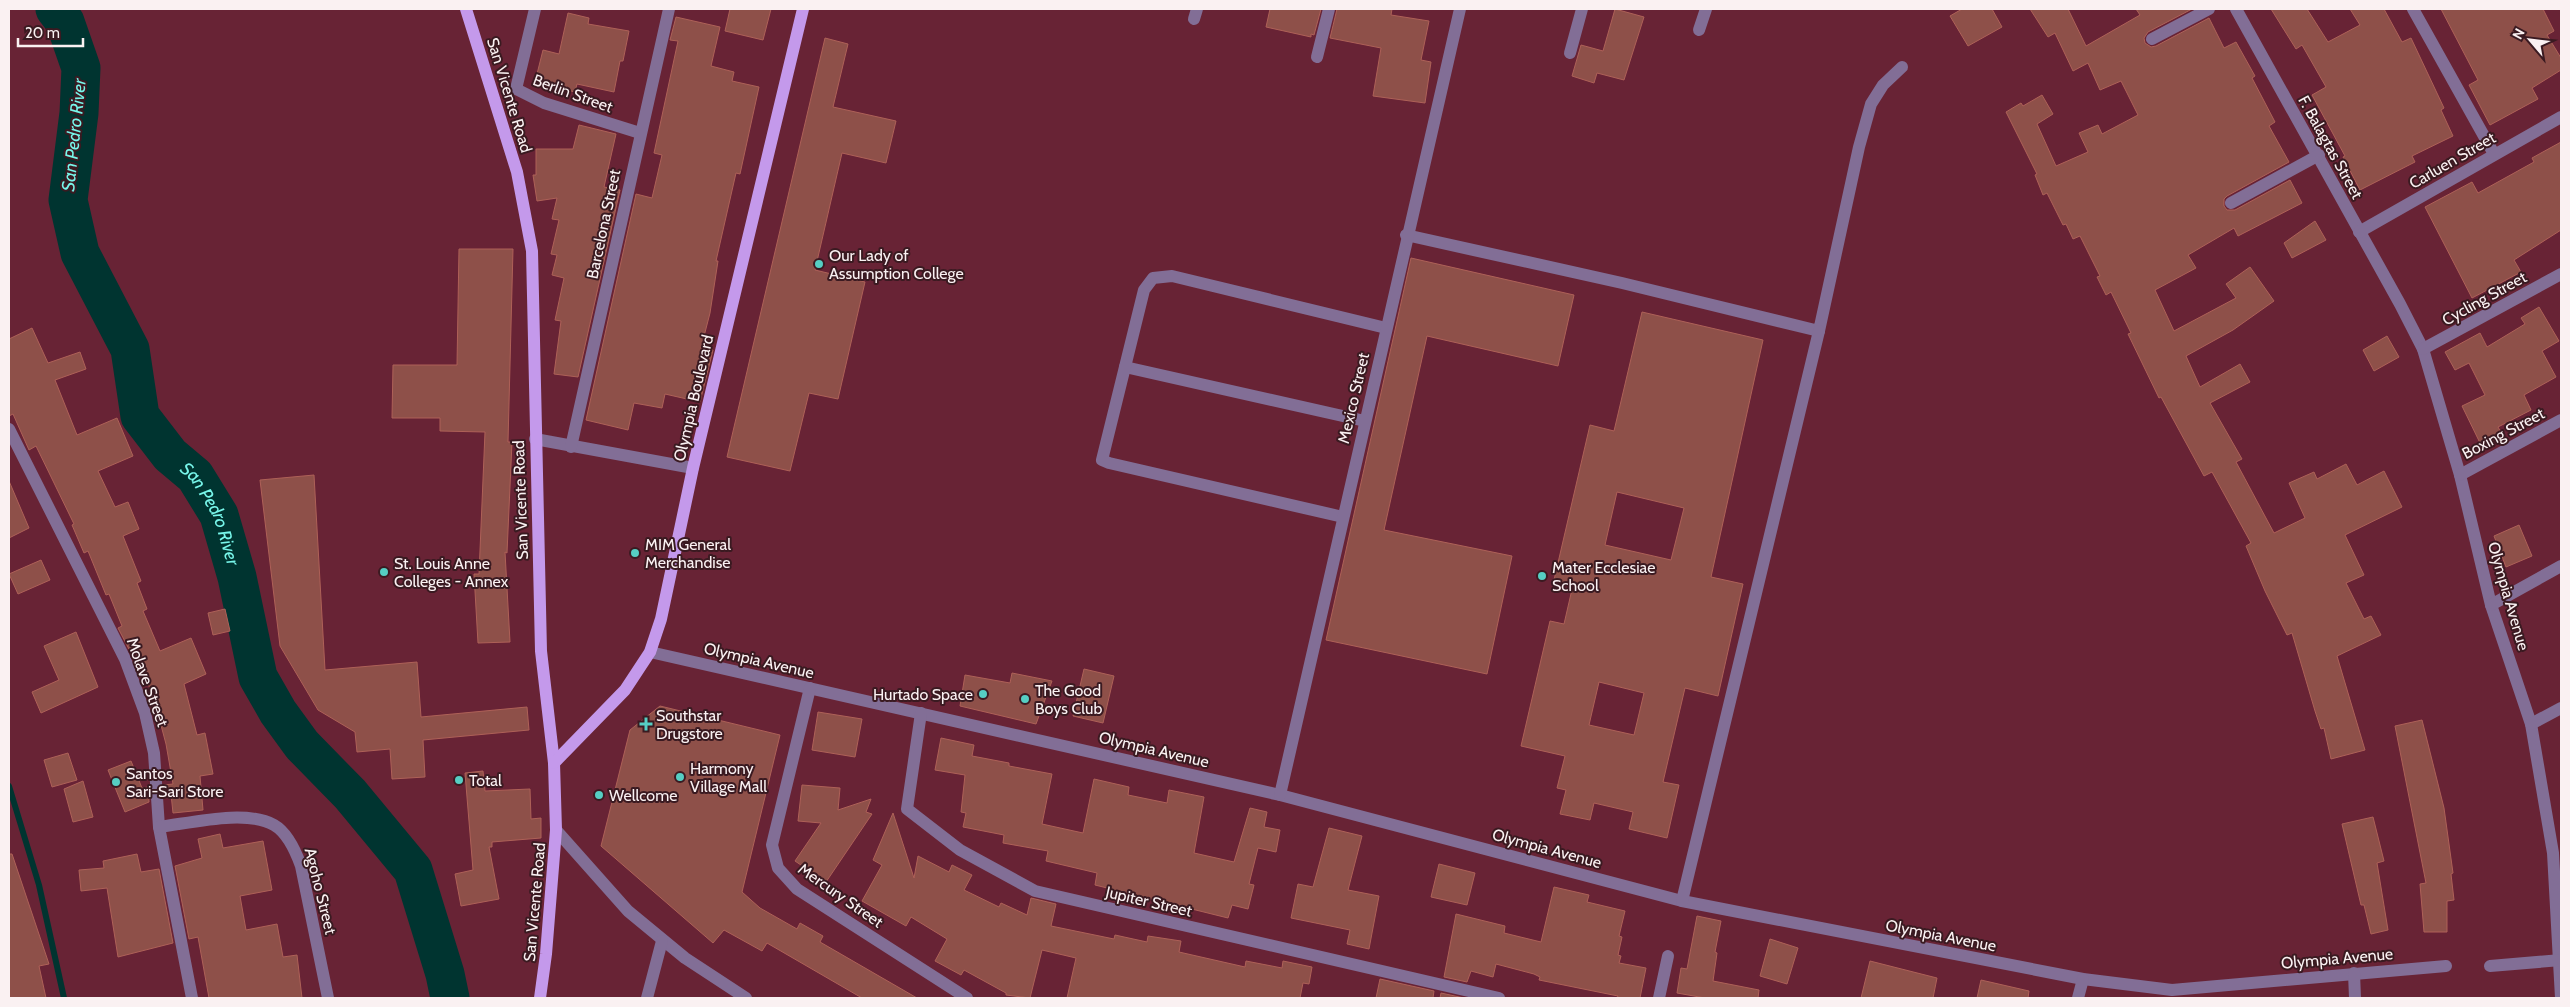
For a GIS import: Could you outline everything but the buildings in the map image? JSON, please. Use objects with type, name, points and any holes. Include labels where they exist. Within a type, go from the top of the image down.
[{"type":"main road","name":"San Vicente Road","points":[[466,9],[517,172],[532,251],[541,651],[554,763],[556,830],[546,954],[540,998]]},
{"type":"main road","name":"Olympia Boulevard","points":[[554,763],[625,690],[650,652],[661,619],[693,468],[802,9]]},
{"type":"street","name":"Berlin Street","points":[[535,9],[516,89],[544,103],[640,133]]},
{"type":"street","name":"Barcelona Street","points":[[571,447],[668,9]]},
{"type":"street","points":[[1317,57],[1329,9]]},
{"type":"street","name":"Mexico Street","points":[[1280,795],[1406,236],[1460,9]]},
{"type":"street","points":[[1570,53],[1582,9]]},
{"type":"street","points":[[1699,30],[1706,9]]},
{"type":"street","points":[[2152,39],[2209,9]]},
{"type":"street","name":"F. Balagtas Street","points":[[2236,9],[2398,300]]},
{"type":"street","points":[[2413,9],[2494,154]]},
{"type":"street","points":[[1682,901],[1819,331],[1859,147],[1871,104],[1883,85],[1902,67]]},
{"type":"street","name":"Carluen Street","points":[[2359,232],[2561,117]]},
{"type":"street","points":[[2230,202],[2318,155]]},
{"type":"street","points":[[1406,236],[1622,283],[1819,331]]},
{"type":"street","name":"Cycling Street","points":[[2423,350],[2561,274]]},
{"type":"street","points":[[1343,516],[1109,464],[1102,460],[1144,290],[1153,278],[1172,276],[1386,328]]},
{"type":"street","name":"Olympia Avenue","points":[[2398,300],[2423,350],[2460,475],[2491,605],[2531,724],[2557,851],[2561,998]]},
{"type":"street","points":[[1125,368],[1365,421]]},
{"type":"street","name":"Boxing Street","points":[[2460,475],[2561,420]]},
{"type":"street","name":"Molave Street","points":[[9,429],[125,659],[145,713],[154,753],[159,827],[192,998]]},
{"type":"street","points":[[535,439],[693,468]]},
{"type":"street","points":[[2491,605],[2561,566]]},
{"type":"street","name":"Olympia Avenue","points":[[650,652],[1280,795],[1682,901],[2083,979],[2172,990],[2446,966]]},
{"type":"street","name":"Mercury Street","points":[[810,688],[772,845],[778,868],[797,888],[967,998]]},
{"type":"street","points":[[2531,724],[2561,708]]},
{"type":"street","name":"Jupiter Street","points":[[921,713],[906,808],[960,850],[1035,891],[1499,998]]},
{"type":"street","name":"Agoho Street","points":[[159,827],[249,817],[275,825],[294,846],[301,866],[328,998]]},
{"type":"street","points":[[556,830],[628,911],[662,941],[746,998]]},
{"type":"street","points":[[647,998],[662,941]]},
{"type":"street","points":[[1659,998],[1668,956]]},
{"type":"street","points":[[2490,966],[2561,960]]},
{"type":"street","points":[[2354,973],[2355,998]]},
{"type":"street","points":[[2078,998],[2083,979]]},
{"type":"waterway","name":"San Pedro River","points":[[55,9],[65,22],[81,68],[79,113],[68,200],[80,253],[130,349],[140,416],[170,455],[195,476],[219,515],[237,577],[258,677],[278,712],[302,745],[350,794],[413,870],[445,974],[450,998]]},
{"type":"waterway","points":[[9,786],[39,885],[64,998]]},
{"type":"place","name":"Our Lady of Assumption College","points":[[819,264]]},
{"type":"place","name":"MIM General Merchandise","points":[[635,553]]},
{"type":"place","name":"St. Louis Anne Colleges - Annex","points":[[384,572]]},
{"type":"place","name":"Mater Ecclesiae School","points":[[1542,576]]},
{"type":"place","name":"Hurtado Space","points":[[983,694]]},
{"type":"place","name":"The Good Boys Club","points":[[1025,699]]},
{"type":"place","name":"Southstar Drugstore","points":[[646,724]]},
{"type":"place","name":"Harmony Village Mall","points":[[680,777]]},
{"type":"place","name":"Total","points":[[459,780]]},
{"type":"place","name":"Santos Sari-Sari Store","points":[[116,782]]},
{"type":"place","name":"Wellcome","points":[[599,795]]}]
